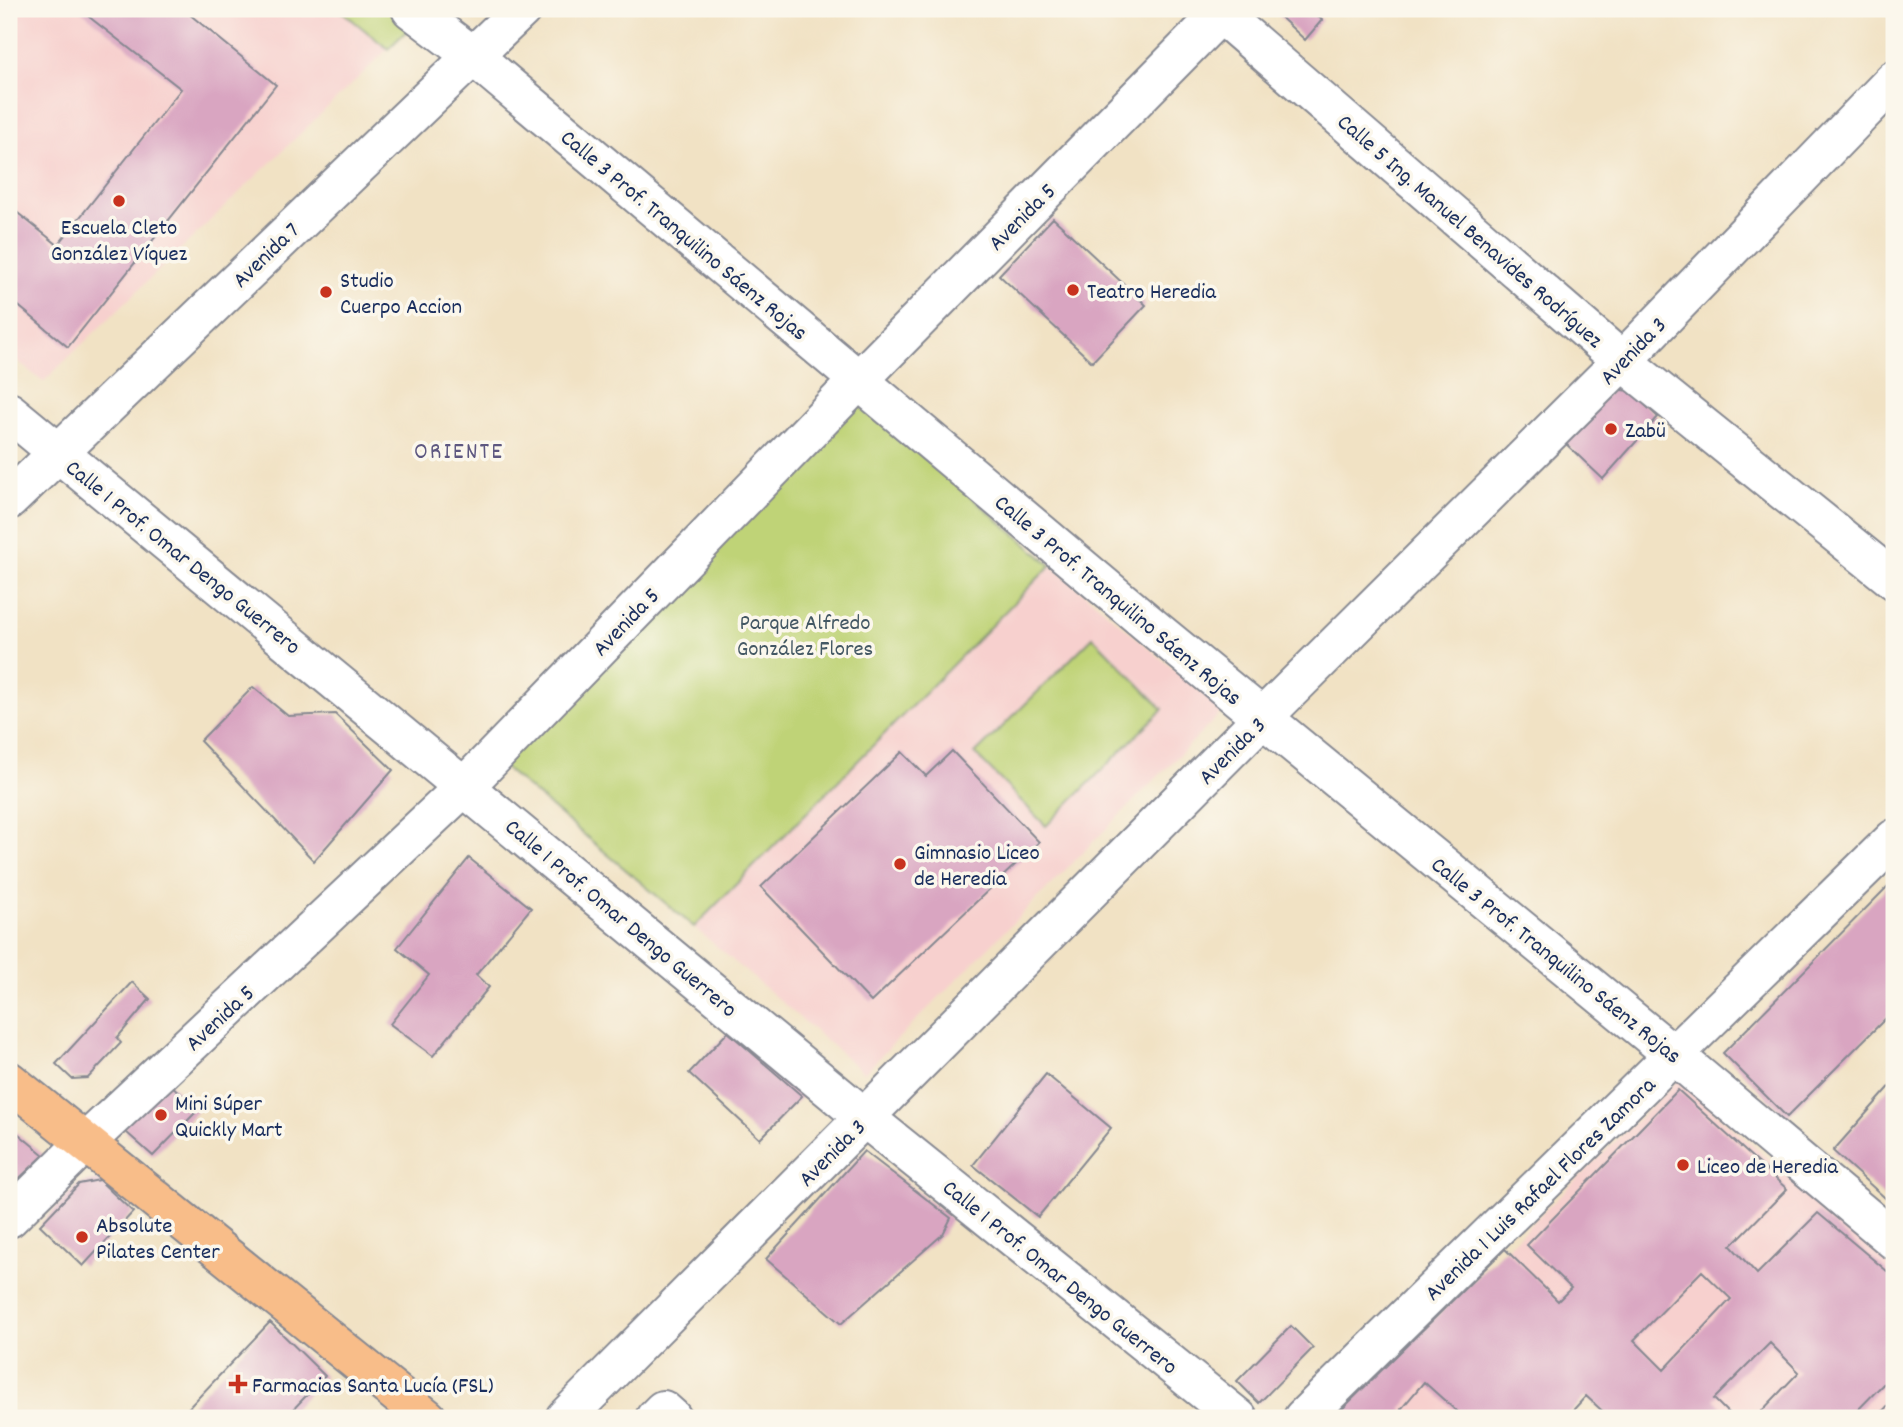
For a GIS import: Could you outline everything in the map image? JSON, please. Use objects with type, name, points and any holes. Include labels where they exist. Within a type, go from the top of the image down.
[{"type":"main road","points":[[9,1081],[427,1418]]},
{"type":"street","name":"Calle 3 Prof. Tranquilino Sáenz Rojas","points":[[411,9],[473,56],[1262,718],[1674,1055],[1894,1240]]},
{"type":"street","name":"Avenida 7","points":[[9,500],[522,9]]},
{"type":"street","name":"Calle 5 Ing. Manuel Benavides Rodríguez","points":[[1220,10],[1622,361],[1894,580]]},
{"type":"street","name":"Avenida 5","points":[[9,1218],[86,1142],[464,787],[1220,10]]},
{"type":"street","name":"Avenida 3","points":[[565,1418],[1262,718],[1622,361],[1894,80]]},
{"type":"street","name":"Calle 1 Prof. Omar Dengo Guerrero","points":[[9,412],[865,1118],[1238,1418]]},
{"type":"street","name":"Avenida 1 Luis Rafael Flores Zamora","points":[[1303,1418],[1894,839]]},
{"type":"street","points":[[655,1418],[663,1410],[672,1418]]},
{"type":"shaded area","name":"Escuela Cleto González Víquez","points":[[9,9],[339,9],[388,49],[43,382],[9,354]]},
{"type":"shaded area","points":[[1051,565],[1223,711],[864,1073],[694,927]]},
{"type":"shaded area","name":"Liceo de Heredia","points":[[1678,1080],[1894,1269],[1894,1418],[1610,1418],[1586,1396],[1550,1327],[1468,1418],[1333,1418]]},
{"type":"green space","points":[[339,9],[429,9],[388,49]]},
{"type":"green space","name":"Parque Alfredo González Flores","points":[[858,400],[1051,565],[694,927],[501,765]]},
{"type":"green space","points":[[1093,637],[1163,709],[1046,826],[975,754]]},
{"type":"building","points":[[79,9],[183,9],[276,85],[68,347],[9,298],[9,206],[58,245],[181,89]]},
{"type":"building","points":[[1272,9],[1309,9],[1322,20],[1305,40]]},
{"type":"building","name":"Teatro Heredia","points":[[1053,218],[1146,305],[1092,362],[999,275]]},
{"type":"building","name":"Zabü","points":[[1612,389],[1630,391],[1658,417],[1603,479],[1563,441]]},
{"type":"building","points":[[253,687],[288,716],[335,714],[393,770],[314,861],[200,741]]},
{"type":"building","name":"Gimnasio Liceo de Heredia","points":[[952,751],[1039,842],[871,1002],[761,887],[902,752],[926,776]]},
{"type":"building","points":[[469,858],[531,908],[476,975],[489,987],[433,1056],[390,1024],[429,975],[397,948]]},
{"type":"building","points":[[1894,880],[1894,1010],[1787,1117],[1723,1053]]},
{"type":"building","points":[[132,982],[150,999],[117,1038],[121,1043],[88,1078],[72,1079],[56,1064]]},
{"type":"building","points":[[728,1032],[802,1096],[760,1139],[689,1073]]},
{"type":"building","points":[[1046,1074],[1111,1128],[1038,1217],[973,1165]]},
{"type":"building","name":"Mini Súper Quickly Mart","points":[[168,1082],[198,1110],[153,1156],[126,1132],[124,1119]]},
{"type":"building","points":[[1894,1082],[1894,1206],[1833,1151]]},
{"type":"building","name":"Liceo de Heredia","points":[[1678,1090],[1787,1189],[1731,1246],[1757,1274],[1818,1213],[1894,1277],[1894,1373],[1850,1418],[1755,1418],[1799,1372],[1770,1343],[1714,1399],[1733,1418],[1610,1418],[1586,1396],[1566,1418],[1464,1418],[1424,1382],[1401,1409],[1412,1418],[1333,1418],[1505,1249],[1558,1301],[1571,1288],[1527,1245]],"holes":[[[1702,1271],[1731,1299],[1664,1370],[1634,1340]]]},
{"type":"building","points":[[9,1126],[44,1155],[9,1188]]},
{"type":"building","points":[[864,1151],[951,1218],[943,1234],[841,1324],[766,1259]]},
{"type":"building","points":[[99,1180],[133,1212],[83,1266],[40,1225],[79,1184]]},
{"type":"building","name":"Farmacias Santa Lucía (FSL)","points":[[270,1322],[325,1376],[285,1418],[179,1418]]},
{"type":"building","points":[[1291,1326],[1313,1348],[1259,1403],[1237,1381]]},
{"type":"building","points":[[1894,1399],[1894,1418],[1876,1418]]},
{"type":"place","name":"Escuela Cleto González Víquez","points":[[119,201]]},
{"type":"place","name":"Teatro Heredia","points":[[1073,290]]},
{"type":"place","name":"Studio Cuerpo Accion","points":[[326,292]]},
{"type":"place","name":"Zabü","points":[[1611,429]]},
{"type":"place","name":"Gimnasio Liceo de Heredia","points":[[900,864]]},
{"type":"place","name":"Mini Súper Quickly Mart","points":[[161,1115]]},
{"type":"place","name":"Liceo de Heredia","points":[[1683,1165]]},
{"type":"place","name":"Absolute Pilates Center","points":[[82,1237]]},
{"type":"place","name":"Farmacias Santa Lucía (FSL)","points":[[238,1384]]},
{"type":"district","name":"ORIENTE","points":[[459,450]]}]
